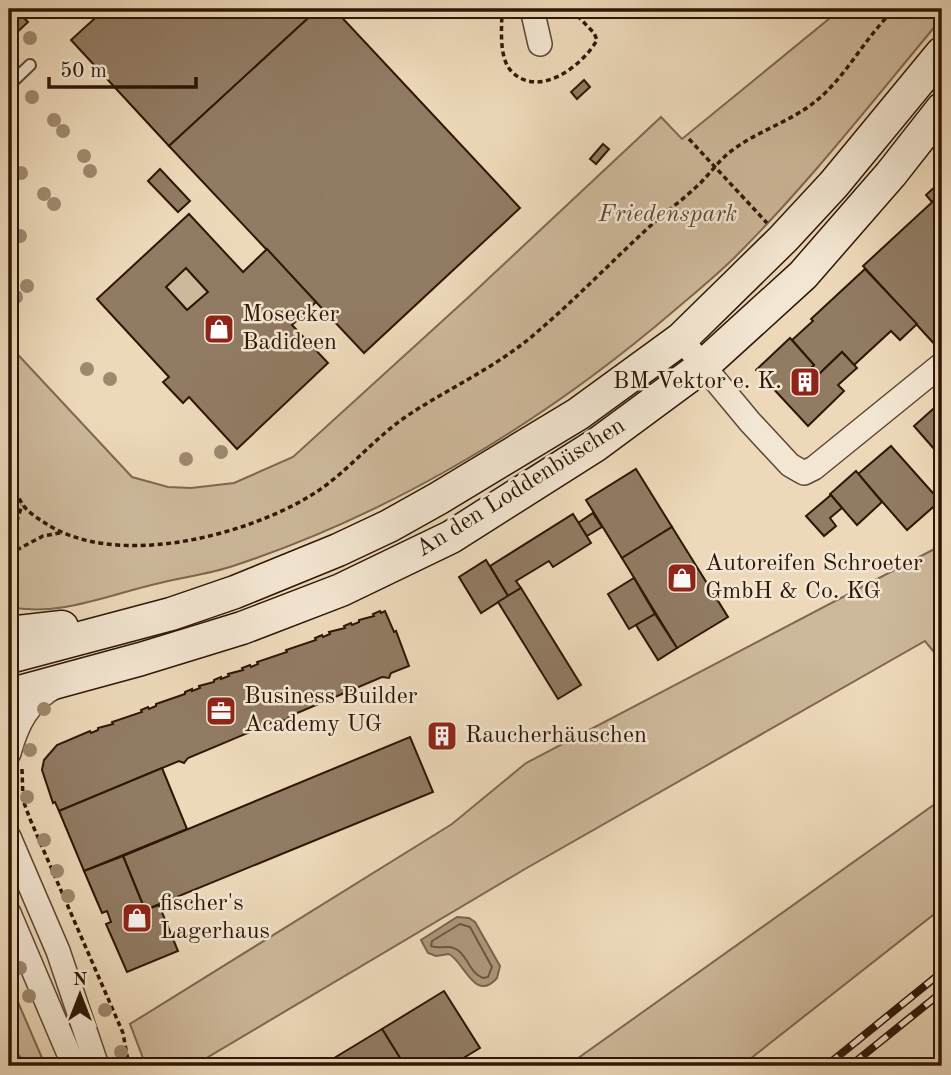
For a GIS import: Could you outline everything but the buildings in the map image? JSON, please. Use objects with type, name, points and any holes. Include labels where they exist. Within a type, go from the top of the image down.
[{"type":"main road","name":"An den Loddenbüschen","points":[[9,657],[170,614],[235,592],[389,526],[488,470],[578,414],[681,339],[783,239],[834,184],[942,52]]},
{"type":"main road","name":"An den Loddenbüschen","points":[[9,695],[242,628],[341,590],[451,537],[596,445],[703,366],[803,275],[891,174],[942,109]]},
{"type":"main road","points":[[9,632],[43,631],[97,621],[170,614]]},
{"type":"street","points":[[532,9],[540,44]]},
{"type":"street","points":[[681,339],[750,422],[790,465],[804,473],[814,468],[941,365]]},
{"type":"street","points":[[16,756],[19,723],[27,709],[38,698],[72,678]]},
{"type":"street","points":[[9,836],[58,951],[97,1066]]},
{"type":"street","points":[[36,899],[9,911],[74,1066]]},
{"type":"lane","points":[[9,85],[30,65]]},
{"type":"path","points":[[571,9],[594,33],[597,40]]},
{"type":"path","points":[[9,475],[22,504],[41,520],[60,533],[110,545],[163,543],[228,530],[260,520],[308,497],[331,482],[403,419],[497,364],[531,337],[649,227],[696,188],[728,153],[796,116],[826,92],[877,26],[895,9]]},
{"type":"path","points":[[689,139],[772,230]]},
{"type":"path","points":[[9,546],[22,504]]},
{"type":"path","points":[[9,554],[37,539],[60,533]]},
{"type":"path","points":[[16,756],[23,800],[123,1033],[129,1066]]},
{"type":"green space","name":"Friedenspark","points":[[841,9],[942,9],[942,18],[816,169],[736,256],[627,350],[575,389],[467,459],[410,491],[293,544],[224,569],[85,603],[48,609],[9,607],[9,345],[132,477],[168,487],[191,488],[234,483],[293,457],[661,117],[682,139]]},
{"type":"green space","points":[[186,268],[208,292],[187,310],[166,287]]},
{"type":"green space","points":[[942,545],[942,662],[925,641],[525,869],[193,1066],[146,1066],[130,1024],[452,824],[526,763]]},
{"type":"green space","points":[[942,799],[942,908],[741,1066],[567,1066]]},
{"type":"green space","points":[[9,981],[46,1066],[27,1066],[9,1042]]},
{"type":"water","points":[[457,917],[469,918],[475,922],[500,966],[497,978],[489,985],[476,984],[449,954],[436,956],[428,953],[421,940]]},
{"type":"railway","points":[[826,1066],[942,972]]},
{"type":"railway","points":[[850,1066],[942,992]]},
{"type":"place","name":"Mosecker Badideen","points":[[219,329]]},
{"type":"place","name":"BM Vektor e. K.","points":[[805,382]]},
{"type":"place","name":"Autoreifen Schroeter GmbH & Co. KG","points":[[682,578]]},
{"type":"place","name":"Business Builder Academy UG","points":[[221,711]]},
{"type":"place","name":"Raucherhäuschen","points":[[442,736]]},
{"type":"place","name":"fischer's Lagerhaus","points":[[137,918]]}]
